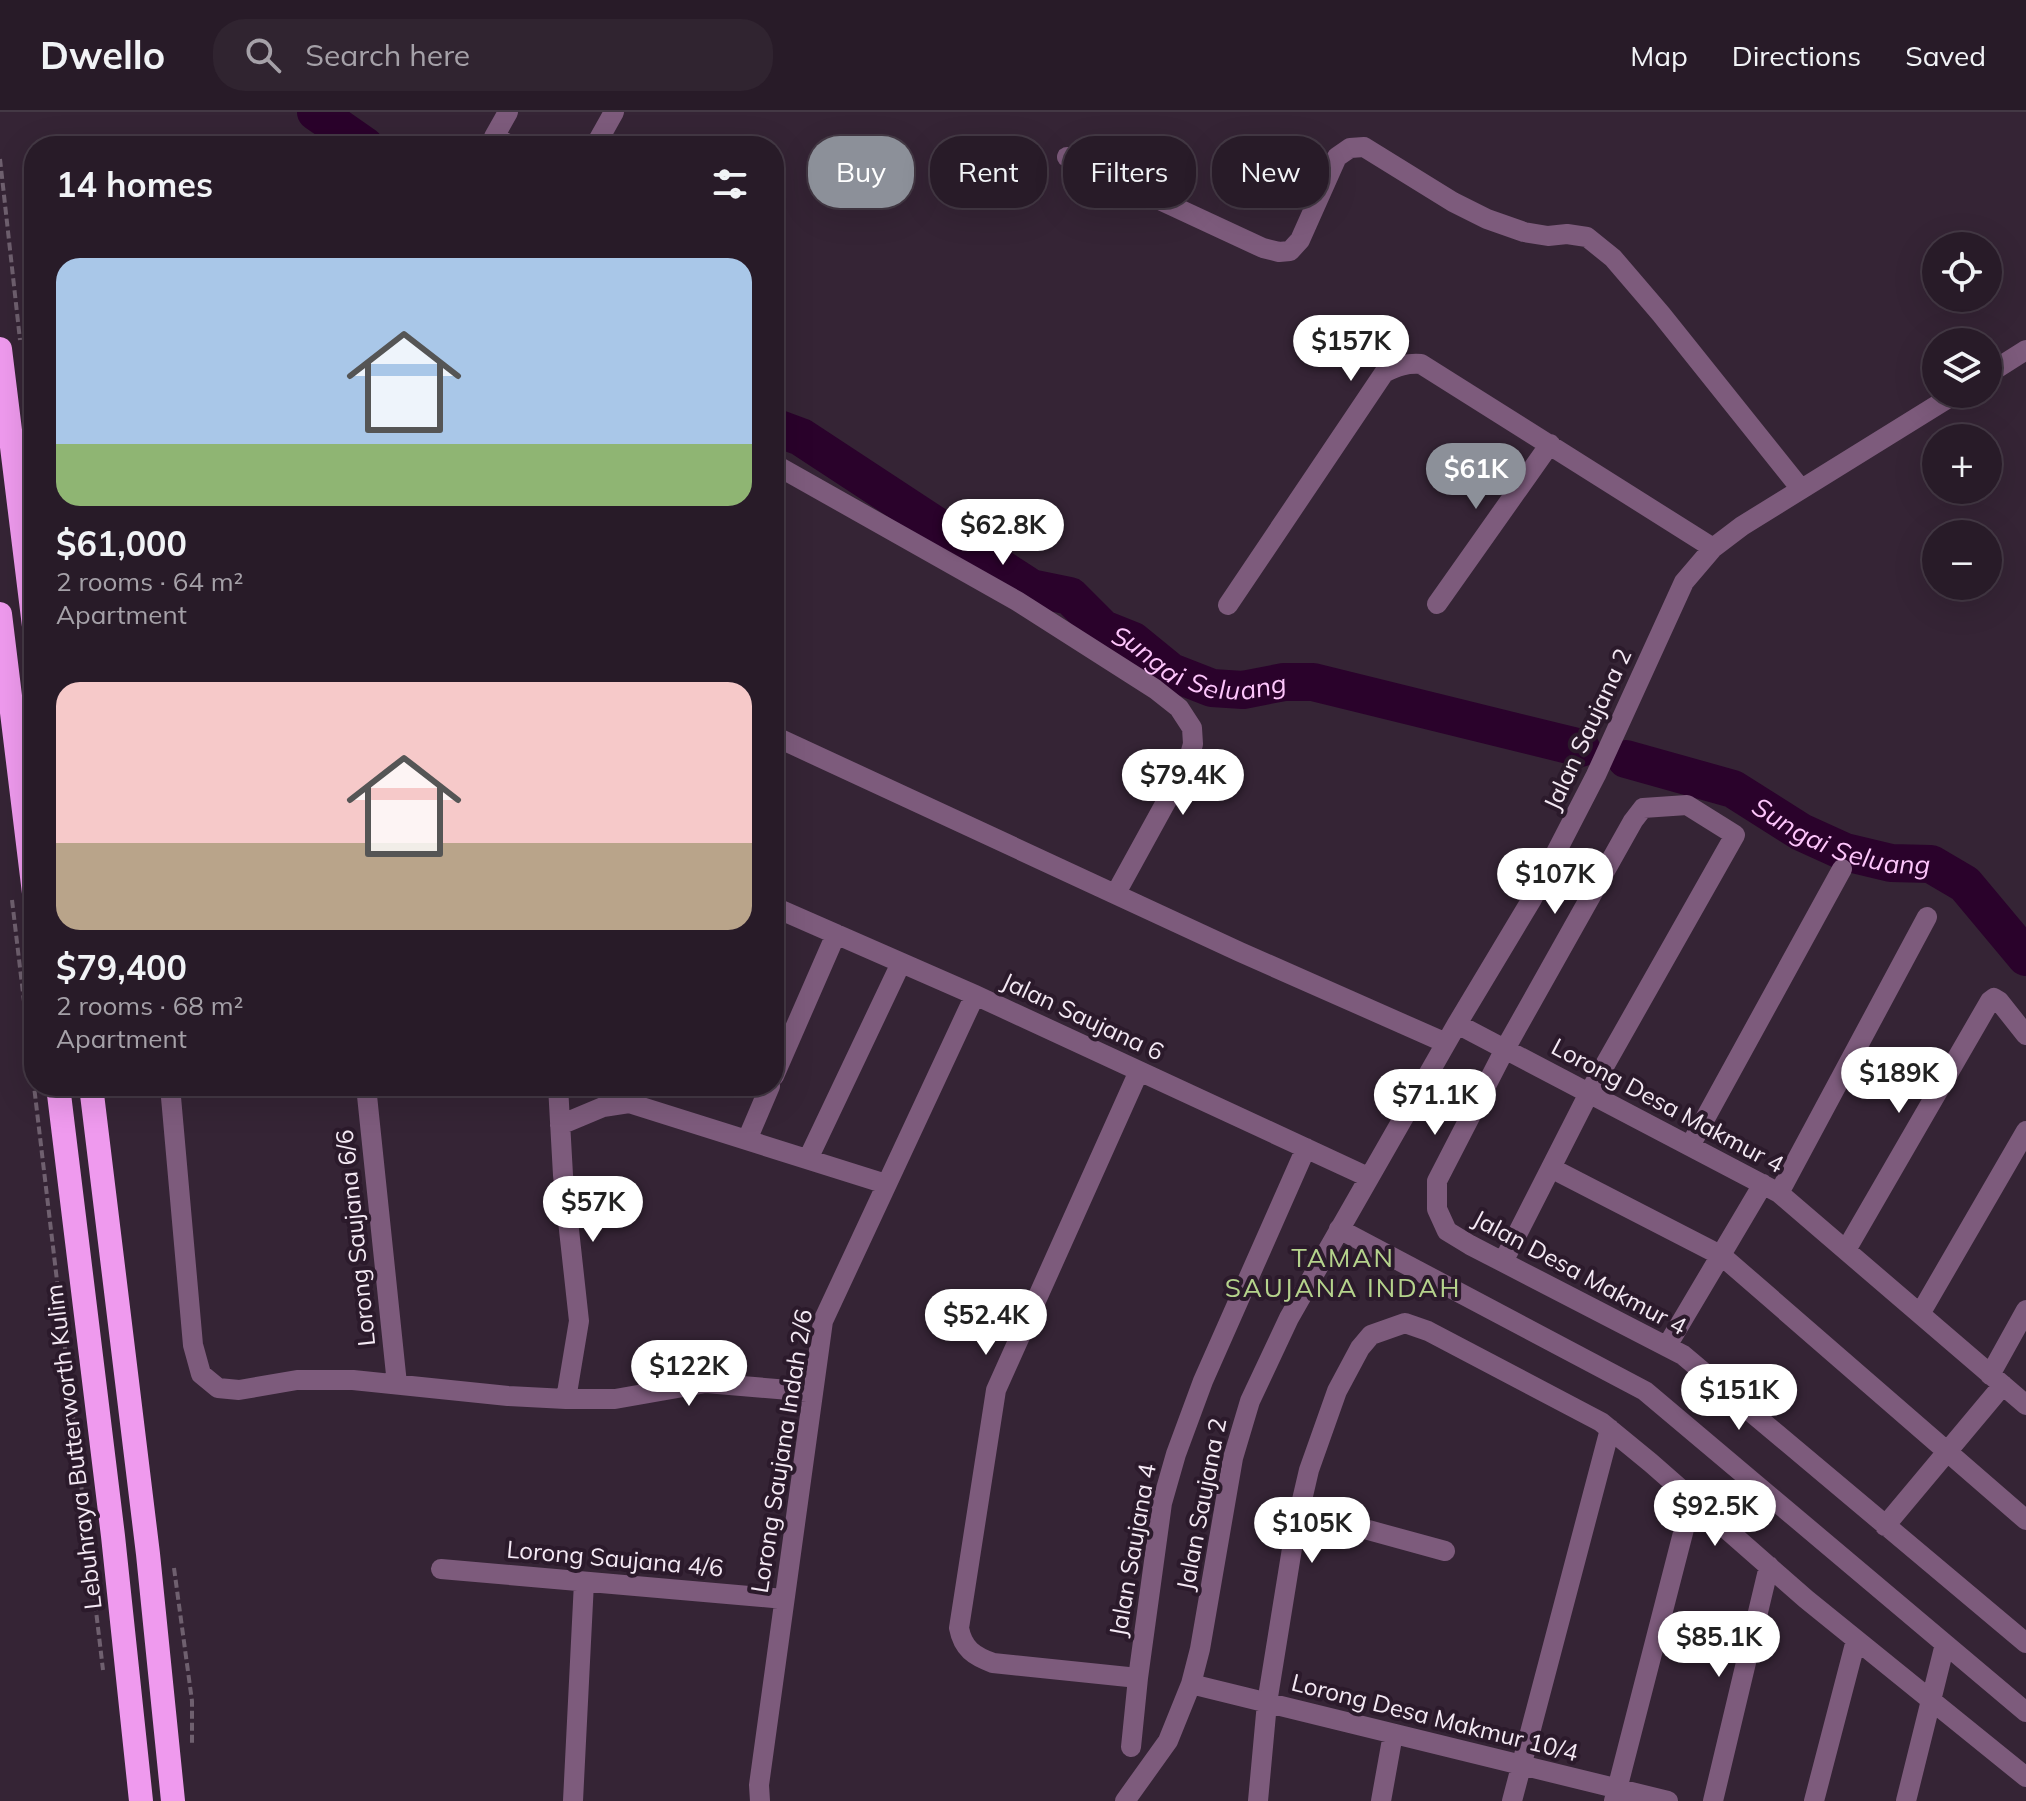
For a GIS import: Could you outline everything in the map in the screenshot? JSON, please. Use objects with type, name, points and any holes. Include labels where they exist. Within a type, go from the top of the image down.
[{"type":"highway","points":[[11,351],[24,506]]},
{"type":"highway","points":[[0,614],[22,892]]},
{"type":"highway","name":"Lebuhraya Butterworth Kulim","points":[[59,1096],[113,1536],[141,1801]]},
{"type":"highway","points":[[92,1096],[148,1554],[173,1801]]},
{"type":"street","points":[[495,136],[508,112]]},
{"type":"street","points":[[601,136],[614,112]]},
{"type":"street","points":[[1177,208],[1263,248],[1290,251],[1300,240],[1337,157],[1350,148],[1364,147],[1453,202],[1487,219],[1536,234],[1587,237],[1613,258],[1661,314],[1801,489]]},
{"type":"street","points":[[2002,365],[2026,350]]},
{"type":"street","points":[[1228,605],[1384,373],[1397,366],[1421,364],[1713,548]]},
{"type":"street","name":"Jalan Saujana 2","points":[[1125,1801],[1168,1741],[1191,1684],[1200,1649],[1233,1458],[1250,1401],[1289,1318],[1368,1177],[1532,899],[1596,775],[1684,582],[1713,548],[1742,526],[1932,408]]},
{"type":"street","points":[[1437,604],[1550,444]]},
{"type":"street","points":[[784,470],[1017,601],[1155,689],[1179,708],[1192,728],[1193,744],[1188,762],[1116,893]]},
{"type":"street","points":[[784,741],[1253,958],[1446,1043]]},
{"type":"street","name":"Jalan Desa Makmur 4","points":[[1589,1093],[1735,835],[1687,805],[1643,808],[1505,1049],[1437,1181],[1437,1209],[1447,1231],[1683,1355],[2026,1643]]},
{"type":"street","points":[[1690,1146],[1842,869]]},
{"type":"street","name":"Jalan Saujana 6","points":[[784,911],[975,995],[1368,1177]]},
{"type":"street","points":[[1667,1346],[1722,1256],[1771,1188],[1927,917]]},
{"type":"street","points":[[784,1053],[836,934]]},
{"type":"street","points":[[808,1159],[901,963]]},
{"type":"street","name":"Lorong Saujana Indah 2/6","points":[[760,1801],[759,1785],[823,1321],[975,995]]},
{"type":"street","points":[[1846,1250],[1990,1001],[1994,998],[1999,1001],[2026,1035]]},
{"type":"street","name":"Lorong Desa Makmur 4","points":[[1457,1024],[1771,1188],[2026,1405]]},
{"type":"street","points":[[1138,1678],[993,1663],[974,1656],[961,1640],[959,1628],[996,1390],[1139,1071]]},
{"type":"street","points":[[1503,1262],[1589,1093]]},
{"type":"street","points":[[171,1096],[193,1345],[201,1374],[218,1388],[239,1390],[297,1380],[353,1380],[566,1399],[615,1399],[706,1383],[813,1392]]},
{"type":"street","name":"Lorong Saujana 6/6","points":[[367,1096],[397,1384]]},
{"type":"street","points":[[559,1096],[579,1321],[566,1399]]},
{"type":"street","points":[[747,1140],[766,1096]]},
{"type":"street","points":[[560,1125],[603,1107],[629,1103],[886,1184]]},
{"type":"street","points":[[1920,1314],[2026,1131]]},
{"type":"street","name":"Jalan Saujana 4","points":[[1131,1747],[1162,1503],[1176,1454],[1203,1381],[1306,1148]]},
{"type":"street","points":[[1551,1168],[1722,1256],[2026,1520]]},
{"type":"street","points":[[1339,1229],[1645,1391],[2026,1712]]},
{"type":"street","points":[[1885,1526],[1947,1453],[1996,1380],[2026,1310]]},
{"type":"street","points":[[1258,1801],[1267,1703],[1299,1511],[1309,1470],[1337,1391],[1360,1348],[1371,1335],[1405,1323],[1428,1331],[1601,1422],[1856,1640],[2026,1777]]},
{"type":"street","points":[[1512,1801],[1610,1429]]},
{"type":"street","points":[[1616,1795],[1692,1498]]},
{"type":"street","points":[[1299,1511],[1445,1551]]},
{"type":"street","points":[[1713,1801],[1769,1566]]},
{"type":"street","name":"Lorong Saujana 4/6","points":[[441,1569],[784,1599]]},
{"type":"street","points":[[573,1801],[584,1582]]},
{"type":"street","points":[[1814,1801],[1856,1640]]},
{"type":"street","points":[[1906,1801],[1945,1644]]},
{"type":"street","name":"Lorong Desa Makmur 10/4","points":[[1191,1684],[1521,1765],[1616,1795],[1668,1801]]},
{"type":"street","points":[[1381,1801],[1393,1734]]},
{"type":"path","points":[[0,159],[11,351]]},
{"type":"path","points":[[43,1096],[104,1676]]},
{"type":"waterway","name":"Sungai Seluang","points":[[316,112],[351,136]]},
{"type":"waterway","name":"Sungai Seluang","points":[[784,431],[801,437],[1031,588],[1070,596],[1103,629],[1133,641],[1171,672],[1212,688],[1243,690],[1284,682],[1313,682],[1581,748]]},
{"type":"waterway","name":"Sungai Seluang","points":[[1626,759],[1733,789],[1801,832],[1845,852],[1891,863],[1931,864],[1965,884],[2026,957]]},
{"type":"district","name":"TAMAN SAUJANA INDAH","points":[[1343,1272]]}]
